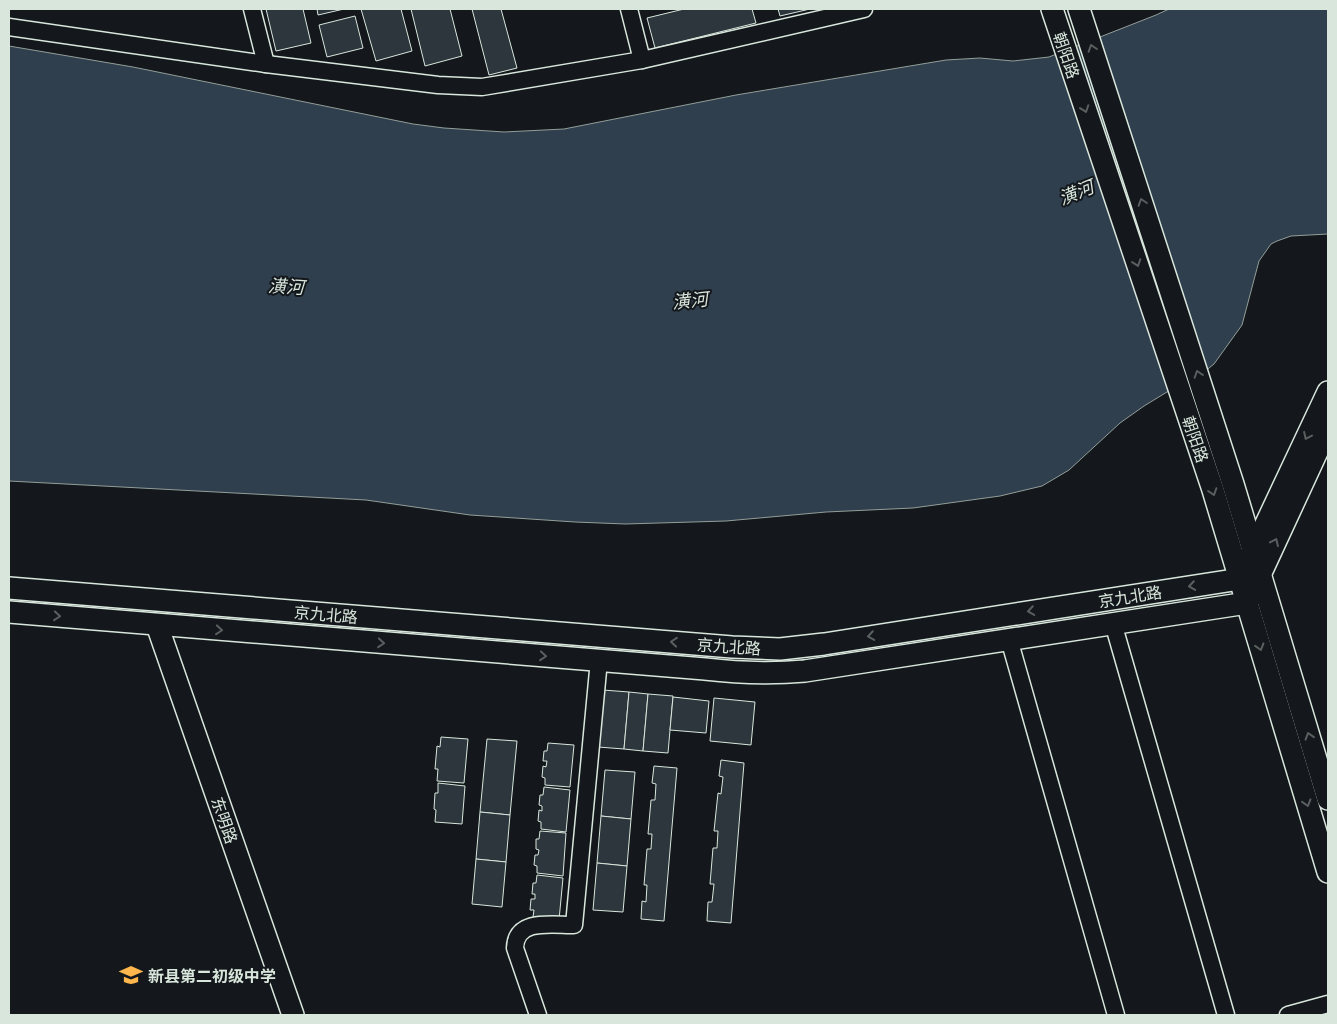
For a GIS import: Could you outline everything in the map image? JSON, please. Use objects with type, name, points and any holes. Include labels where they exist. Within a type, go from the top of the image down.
[{"type":"main road","name":"朝阳路","points":[[1079,9],[1213,420],[1253,550]]},
{"type":"main road","name":"朝阳路","points":[[1052,11],[1193,429],[1250,576],[1328,799]]},
{"type":"main road","points":[[1328,392],[1253,550],[1247,603],[1328,872]]},
{"type":"main road","points":[[1250,576],[1328,428]]},
{"type":"main road","name":"京九北路","points":[[9,588],[756,649],[824,644],[1250,576]]},
{"type":"main road","name":"京九北路","points":[[9,612],[730,672],[781,673],[829,668],[1247,603]]},
{"type":"main road","name":"东明路","points":[[157,625],[293,1015]]},
{"type":"street","points":[[252,9],[266,64]]},
{"type":"street","points":[[629,9],[642,60]]},
{"type":"street","points":[[9,27],[266,64],[438,85],[482,87],[642,60],[864,9]]},
{"type":"street","points":[[1113,623],[1226,1015]]},
{"type":"street","points":[[1009,639],[1116,1015]]},
{"type":"street","points":[[538,1015],[515,948],[516,938],[523,930],[533,926],[574,925],[599,660]]},
{"type":"street","points":[[1288,1015],[1328,1004]]},
{"type":"water","name":"潢河","points":[[1169,9],[1328,9],[1328,234],[1291,236],[1271,244],[1259,261],[1242,325],[1214,364],[1199,376],[1167,392],[1120,423],[1069,470],[1042,486],[1000,496],[913,508],[826,512],[726,521],[625,524],[470,515],[366,500],[9,481],[9,46],[133,67],[413,124],[504,132],[564,129],[736,95],[946,60],[980,58],[1013,61],[1049,57]]},
{"type":"building","points":[[266,9],[303,9],[311,43],[276,51]]},
{"type":"building","points":[[317,9],[344,9],[318,15]]},
{"type":"building","points":[[361,9],[401,9],[412,51],[376,61]]},
{"type":"building","points":[[411,9],[450,9],[462,56],[425,66]]},
{"type":"building","points":[[472,9],[501,9],[517,68],[489,75]]},
{"type":"building","points":[[684,9],[752,9],[756,23],[655,48],[647,18]]},
{"type":"building","points":[[778,9],[810,9],[780,16]]},
{"type":"building","points":[[355,16],[363,48],[327,57],[319,25]]},
{"type":"building","points":[[603,690],[629,692],[624,749],[598,747]]},
{"type":"building","points":[[629,692],[648,694],[643,751],[624,749]]},
{"type":"building","points":[[648,694],[673,696],[668,753],[643,751]]},
{"type":"building","points":[[673,697],[709,701],[706,733],[670,730]]},
{"type":"building","points":[[714,698],[755,702],[751,745],[710,741]]},
{"type":"building","points":[[441,737],[468,739],[464,783],[437,781],[438,769],[435,769],[437,746],[440,747]]},
{"type":"building","points":[[487,739],[517,741],[510,815],[480,812]]},
{"type":"building","points":[[548,743],[574,745],[570,787],[545,785],[545,778],[542,777],[543,766],[546,767],[547,761],[543,761],[544,751],[547,751]]},
{"type":"building","points":[[721,760],[744,763],[731,923],[707,921],[708,902],[712,902],[714,884],[710,884],[713,848],[717,848],[718,831],[714,831],[718,793],[721,794],[723,777],[719,776]]},
{"type":"building","points":[[654,766],[677,768],[664,921],[641,919],[642,901],[646,902],[647,885],[644,885],[647,849],[651,849],[652,834],[648,834],[651,800],[655,800],[656,784],[652,783]]},
{"type":"building","points":[[605,770],[635,772],[631,819],[601,816]]},
{"type":"building","points":[[438,783],[465,786],[462,824],[435,822],[435,793],[438,793]]},
{"type":"building","points":[[544,787],[570,790],[566,832],[541,829],[541,822],[538,821],[539,810],[542,811],[542,806],[539,805],[540,795],[543,795]]},
{"type":"building","points":[[480,812],[510,815],[506,862],[476,859]]},
{"type":"building","points":[[601,816],[631,819],[627,866],[597,863]]},
{"type":"building","points":[[540,831],[566,833],[563,876],[537,873],[537,866],[534,865],[535,855],[538,855],[539,850],[536,849],[536,839],[539,839]]},
{"type":"building","points":[[476,859],[506,862],[502,907],[472,904]]},
{"type":"building","points":[[597,863],[627,866],[623,912],[593,910]]},
{"type":"building","points":[[537,875],[563,878],[559,920],[533,917],[534,910],[530,910],[531,899],[535,899],[535,894],[532,894],[533,883],[536,883]]},
{"type":"place","name":"新县第二初级中学","points":[[131,975]]}]
